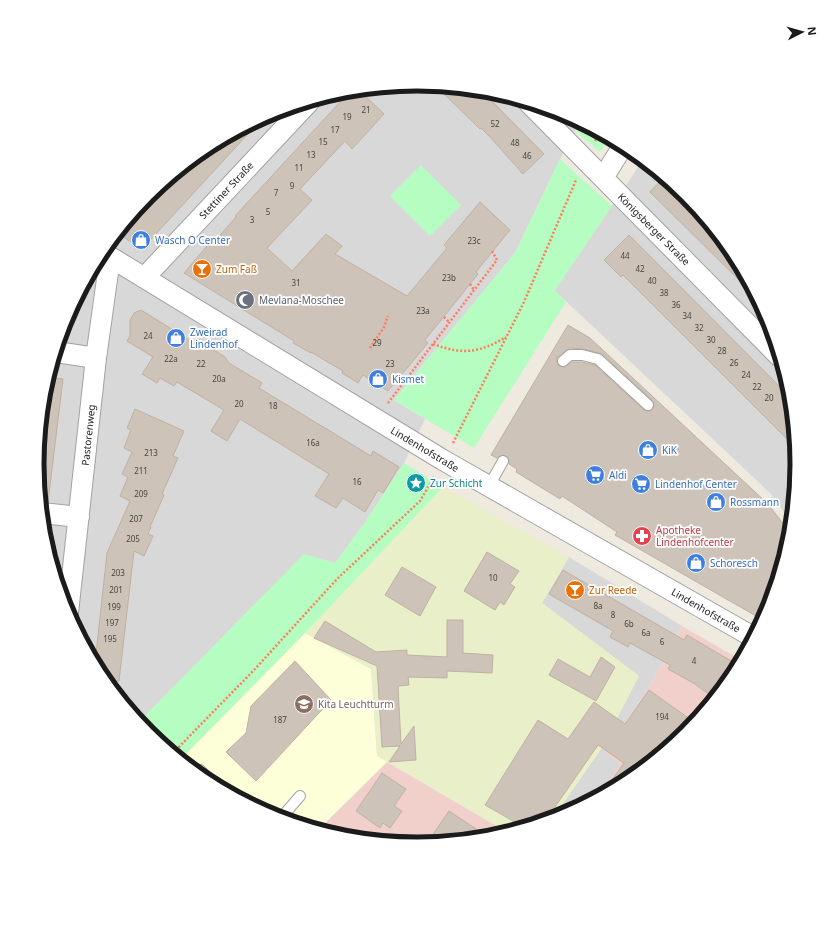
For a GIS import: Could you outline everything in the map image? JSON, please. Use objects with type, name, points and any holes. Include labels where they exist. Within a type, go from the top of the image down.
[{"type":"street","name":"Stettiner Straße","points":[[144,278],[302,109]]},
{"type":"street","name":"Königsberger Straße","points":[[537,111],[771,348]]},
{"type":"street","points":[[603,178],[620,151]]},
{"type":"street","name":"Lindenhofstraße","points":[[108,256],[443,460],[749,635]]},
{"type":"street","name":"Pastorenweg","points":[[70,600],[106,259]]},
{"type":"street","points":[[61,353],[96,358]]},
{"type":"street","points":[[47,514],[79,517]]},
{"type":"lane","points":[[563,361],[570,355],[582,355],[598,359],[648,405]]},
{"type":"lane","points":[[489,486],[504,461]]},
{"type":"lane","points":[[285,813],[300,796]]},
{"type":"path","points":[[177,749],[255,669],[337,579],[420,500],[459,433],[507,337],[524,302],[585,160],[597,137]]},
{"type":"path","points":[[377,420],[394,394],[497,260],[492,251]]},
{"type":"path","points":[[470,284],[474,290]]},
{"type":"path","points":[[370,348],[384,327],[388,316]]},
{"type":"path","points":[[444,318],[449,322]]},
{"type":"path","points":[[433,344],[450,350],[479,350],[507,337]]},
{"type":"shaded area","points":[[417,91],[441,92],[466,94],[514,104],[560,119],[577,127],[560,159],[515,253],[394,400],[425,419],[404,463],[364,524],[335,563],[304,555],[144,717],[121,691],[107,671],[82,629],[72,607],[57,561],[47,513],[44,464],[47,415],[51,391],[72,321],[94,277],[121,237],[137,218],[153,200],[190,168],[210,154],[252,129],[297,111],[344,98],[368,94]]},
{"type":"shaded area","points":[[639,165],[644,168],[681,200],[697,218],[727,257],[752,299],[762,321],[777,367],[787,415],[790,464],[787,516],[770,493],[554,290]]},
{"type":"shaded area","points":[[443,487],[569,557],[542,603],[639,676],[601,749],[559,809],[500,828],[377,756],[371,669],[305,633]]},
{"type":"shaded area","points":[[569,557],[682,626],[648,689],[605,752],[621,764],[607,785],[582,799],[559,809],[601,749],[639,676],[542,603]]},
{"type":"shaded area","points":[[682,626],[736,657],[713,691],[681,728],[644,760],[607,785],[621,764],[605,752],[648,689]]},
{"type":"shaded area","name":"Kita Leuchtturm","points":[[305,633],[371,669],[377,755],[387,762],[323,825],[274,809],[252,799],[230,787],[185,755]]},
{"type":"shaded area","points":[[387,762],[500,828],[466,834],[417,837],[368,834],[323,825]]},
{"type":"green space","points":[[577,127],[606,142],[600,152],[575,130]]},
{"type":"green space","points":[[560,159],[612,206],[555,290],[566,302],[474,448],[394,400],[515,253]]},
{"type":"green space","points":[[421,165],[461,205],[430,236],[390,196]]},
{"type":"green space","points":[[404,463],[443,487],[305,633],[185,755],[153,728],[144,717],[304,554],[335,563],[364,524]]},
{"type":"building","points":[[442,92],[489,98],[544,154],[523,174],[491,138],[481,128],[480,129]]},
{"type":"building","points":[[364,95],[384,114],[352,149],[345,141],[300,189],[312,200],[267,248],[292,271],[326,234],[342,246],[335,254],[407,296],[447,248],[444,245],[480,202],[510,230],[476,272],[478,274],[425,340],[428,343],[388,391],[363,375],[358,383],[342,373],[343,371],[293,343],[294,341],[184,273],[212,240],[214,242],[236,217],[235,216],[344,98]]},
{"type":"building","points":[[253,129],[142,249],[122,236],[153,200],[190,168],[210,154]]},
{"type":"building","points":[[660,181],[681,200],[713,237],[744,285],[650,192]]},
{"type":"building","points":[[629,235],[783,390],[789,441],[623,275],[621,277],[604,260]]},
{"type":"building","points":[[141,310],[199,346],[201,342],[225,357],[229,363],[262,383],[259,388],[371,456],[373,451],[399,467],[383,493],[378,490],[365,512],[343,498],[336,508],[315,496],[329,474],[240,419],[227,441],[211,431],[224,410],[177,382],[174,386],[160,378],[157,383],[142,374],[153,357],[127,341],[130,336],[130,320],[134,313]]},
{"type":"building","name":"Lindenhof Center","points":[[568,325],[590,338],[769,505],[785,526],[777,561],[758,617],[615,535],[617,532],[562,496],[560,499],[516,472],[517,469],[509,464],[506,456],[503,455],[497,458],[491,455]],"holes":[[[570,348],[584,349],[602,354],[652,400],[654,403],[653,409],[650,411],[644,410],[595,365],[572,362],[565,367],[558,365],[557,363],[557,358]]]},
{"type":"building","points":[[54,378],[63,379],[48,502],[46,502],[45,488],[45,440],[47,415]]},
{"type":"building","points":[[135,409],[184,431],[173,456],[178,458],[162,494],[164,495],[150,527],[148,534],[153,536],[144,556],[134,551],[119,681],[116,681],[116,684],[96,653],[107,553],[130,501],[120,496],[128,477],[122,474],[132,452],[124,448],[131,430],[127,428]]},
{"type":"building","points":[[487,552],[519,571],[510,584],[515,587],[504,605],[500,602],[495,610],[464,591]]},
{"type":"building","points":[[402,567],[436,587],[420,616],[385,595]]},
{"type":"building","points":[[563,570],[684,640],[687,635],[733,662],[710,695],[695,684],[668,669],[670,665],[630,643],[628,647],[610,637],[613,631],[549,594]]},
{"type":"building","points":[[447,620],[463,620],[463,653],[493,655],[492,673],[447,671],[447,678],[408,677],[409,685],[398,686],[401,744],[414,726],[416,760],[389,762],[400,746],[382,747],[377,666],[314,638],[325,621],[376,652],[407,650],[407,655],[447,657]]},
{"type":"building","points":[[601,657],[615,667],[596,701],[549,675],[558,659],[590,677]]},
{"type":"building","points":[[295,661],[331,700],[256,781],[226,752],[246,733],[251,706]]},
{"type":"building","points":[[649,690],[689,719],[681,728],[644,760],[610,783],[624,763],[598,745],[552,812],[516,823],[485,805],[538,720],[568,739],[594,702],[625,724]]},
{"type":"building","points":[[382,773],[406,789],[394,806],[402,811],[390,828],[383,823],[380,828],[356,811]]},
{"type":"building","points":[[449,811],[476,829],[473,833],[466,834],[432,836]]},
{"type":"place","name":"Wasch O Center","points":[[141,240]]},
{"type":"place","name":"Zum Faß","points":[[202,269]]},
{"type":"place","name":"Mevlana-Moschee","points":[[245,300]]},
{"type":"place","name":"Zweirad Lindenhof","points":[[176,338]]},
{"type":"place","name":"Kismet","points":[[378,379]]},
{"type":"place","name":"KiK","points":[[648,450]]},
{"type":"place","name":"Aldi","points":[[595,475]]},
{"type":"place","name":"Zur Schicht","points":[[416,483]]},
{"type":"place","name":"Lindenhof Center","points":[[641,484]]},
{"type":"place","name":"Rossmann","points":[[716,502]]},
{"type":"place","name":"Apotheke Lindenhofcenter","points":[[642,536]]},
{"type":"place","name":"Schoresch","points":[[696,563]]},
{"type":"place","name":"Zur Reede","points":[[575,590]]},
{"type":"place","name":"Kita Leuchtturm","points":[[304,704]]}]
